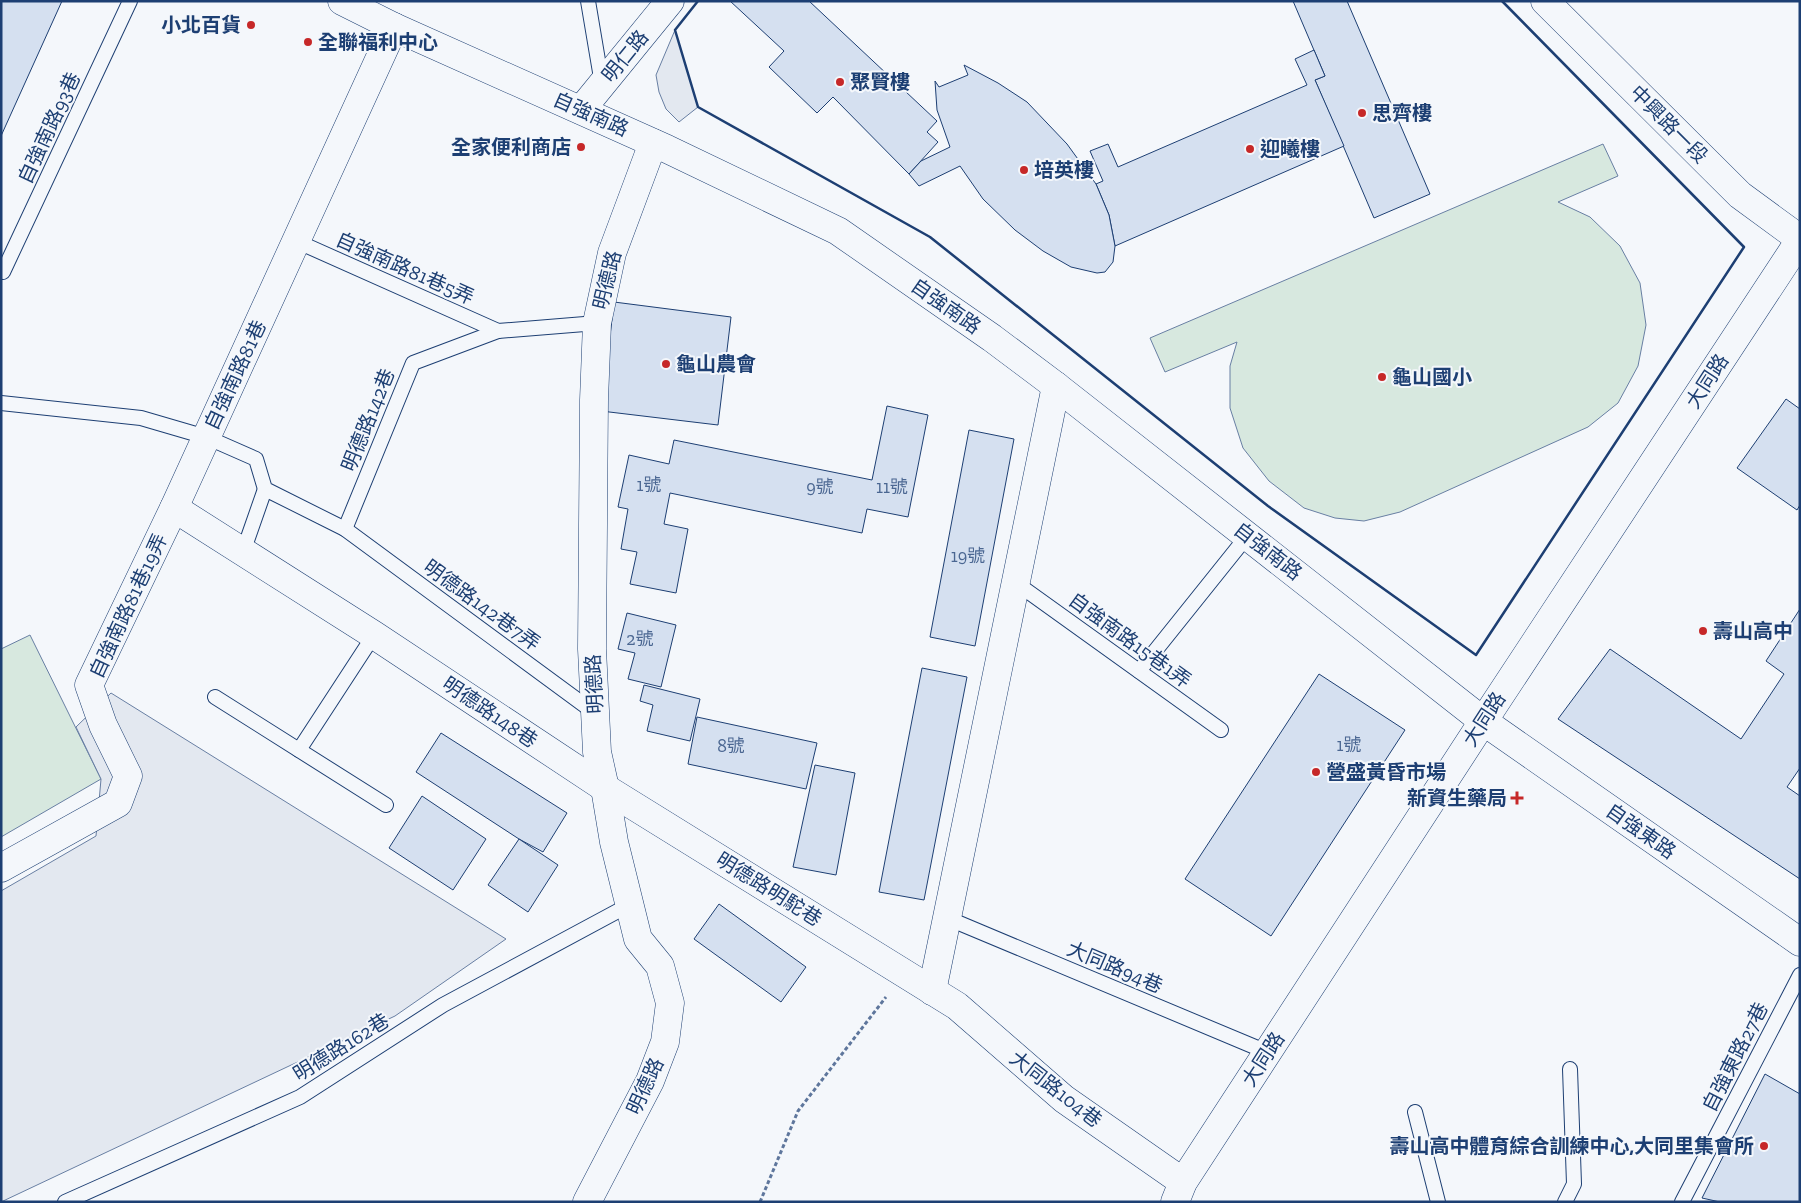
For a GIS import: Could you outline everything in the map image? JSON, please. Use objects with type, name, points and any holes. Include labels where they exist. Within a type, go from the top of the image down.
[{"type":"street","name":"自強南路","points":[[342,1],[394,27],[654,143],[838,231],[992,338],[1056,386],[1483,721]]},
{"type":"street","name":"明仁路","points":[[581,110],[670,1]]},
{"type":"street","name":"中興路一段","points":[[1545,1],[1740,195],[1800,240]]},
{"type":"street","name":"自強南路81巷","points":[[174,508],[394,27]]},
{"type":"street","name":"明德路","points":[[587,1202],[650,1081],[665,1042],[670,1003],[660,966],[638,939],[614,842],[606,788],[598,752],[592,639],[594,400],[597,323],[612,253],[654,143]]},
{"type":"street","name":"大同路","points":[[1179,1192],[1267,1052],[1800,240]]},
{"type":"street","points":[[932,991],[1056,386]]},
{"type":"street","points":[[174,508],[374,635]]},
{"type":"street","name":"自強南路81巷19弄","points":[[1,868],[118,803],[128,776],[103,725],[90,685],[174,508]]},
{"type":"street","name":"明德路148巷","points":[[374,635],[606,788]]},
{"type":"street","name":"自強東路","points":[[1483,721],[1800,942]]},
{"type":"street","name":"明德路明駝巷","points":[[606,788],[932,991]]},
{"type":"street","name":"大同路104巷","points":[[932,991],[957,1006],[1064,1099],[1179,1192]]},
{"type":"lane","name":"自強南路93巷","points":[[2,271],[130,1]]},
{"type":"lane","points":[[588,1],[602,84]]},
{"type":"lane","name":"自強南路81巷5弄","points":[[296,241],[498,331]]},
{"type":"lane","name":"明德路142巷","points":[[345,529],[413,363],[498,331],[597,323]]},
{"type":"lane","points":[[1,403],[141,418],[206,438],[256,459],[265,489],[243,552]]},
{"type":"lane","name":"明德路142巷7弄","points":[[265,489],[345,529],[595,713]]},
{"type":"lane","points":[[1139,671],[1248,535]]},
{"type":"lane","name":"自強南路15巷1弄","points":[[1016,583],[1220,730]]},
{"type":"lane","points":[[299,750],[374,635]]},
{"type":"lane","points":[[215,697],[386,805]]},
{"type":"lane","name":"明德路162巷","points":[[65,1202],[300,1097],[443,1005],[629,905]]},
{"type":"lane","name":"大同路94巷","points":[[947,918],[1267,1052]]},
{"type":"lane","name":"自強東路27巷","points":[[1682,1202],[1800,975]]},
{"type":"lane","points":[[1565,1202],[1574,1184],[1570,1069]]},
{"type":"lane","points":[[1415,1112],[1438,1202]]},
{"type":"path","points":[[760,1202],[798,1112],[905,973]]},
{"type":"shaded area","points":[[675,30],[698,107],[679,122],[666,109],[659,92],[656,75]]},
{"type":"shaded area","points":[[1603,144],[1618,176],[1558,202],[1590,217],[1620,246],[1640,283],[1646,325],[1638,366],[1618,403],[1588,427],[1400,512],[1364,521],[1335,518],[1304,508],[1269,481],[1243,448],[1230,408],[1230,366],[1237,342],[1165,372],[1150,338]]},
{"type":"shaded area","points":[[30,635],[101,779],[1,837],[1,649]]},
{"type":"shaded area","points":[[111,693],[506,939],[395,1016],[1,1202],[1,891],[96,836],[101,779],[76,727]]},
{"type":"building","points":[[1,1],[62,1],[1,136]]},
{"type":"building","name":"聚賢樓","points":[[730,1],[809,1],[937,121],[927,132],[938,142],[909,174],[833,97],[817,113],[769,67],[784,51]]},
{"type":"building","name":"思齊樓","points":[[1293,1],[1347,1],[1430,194],[1374,218],[1315,80],[1325,76]]},
{"type":"building","name":"迎曦樓","points":[[1314,50],[1325,76],[1315,80],[1344,146],[1115,246],[1109,215],[1096,184],[1103,181],[1090,151],[1108,144],[1118,167],[1307,85],[1295,59]]},
{"type":"building","name":"培英樓","points":[[964,65],[998,83],[1027,102],[1067,144],[1096,184],[1109,215],[1115,246],[1113,262],[1105,272],[1097,273],[1071,267],[1043,251],[1015,230],[983,199],[960,166],[919,186],[909,174],[921,161],[950,147],[937,110],[935,81],[939,87],[968,75]]},
{"type":"building","name":"龜山農會","points":[[614,302],[731,317],[718,425],[601,411]]},
{"type":"building","points":[[1786,399],[1800,409],[1800,505],[1797,510],[1737,468]]},
{"type":"building","points":[[887,406],[928,415],[908,517],[867,509],[862,533],[670,493],[664,524],[688,529],[676,593],[630,584],[637,552],[621,549],[628,509],[618,507],[629,455],[669,464],[674,440],[872,480]]},
{"type":"building","points":[[969,430],[1014,439],[975,646],[930,637]]},
{"type":"building","points":[[1800,609],[1800,768],[1787,787],[1800,796],[1800,879],[1558,719],[1610,649],[1741,739],[1784,674],[1766,661]]},
{"type":"building","points":[[627,613],[676,625],[661,687],[628,679],[635,653],[618,649]]},
{"type":"building","points":[[922,668],[967,677],[924,900],[879,892]]},
{"type":"building","name":"營盛黃昏市場","points":[[1319,674],[1405,730],[1271,936],[1185,879]]},
{"type":"building","points":[[644,685],[700,699],[690,741],[647,731],[653,705],[640,701]]},
{"type":"building","points":[[697,717],[817,743],[806,789],[688,764]]},
{"type":"building","points":[[441,733],[567,813],[543,852],[519,839],[416,772]]},
{"type":"building","points":[[815,765],[855,773],[836,875],[793,867]]},
{"type":"building","points":[[422,796],[486,839],[453,890],[389,848]]},
{"type":"building","points":[[519,839],[558,865],[528,912],[488,885]]},
{"type":"building","points":[[719,904],[806,967],[781,1002],[694,939]]},
{"type":"building","name":"壽山高中體育綜合訓練中心,大同里集會所","points":[[1765,1074],[1800,1094],[1800,1202],[1720,1202],[1702,1198]]},
{"type":"wall","points":[[698,1],[675,30],[698,107],[930,237],[1268,506],[1476,655],[1744,247],[1502,1]]},
{"type":"place","name":"小北百貨","points":[[251,25]]},
{"type":"place","name":"全聯福利中心","points":[[308,42]]},
{"type":"place","name":"聚賢樓","points":[[840,82]]},
{"type":"place","name":"思齊樓","points":[[1362,113]]},
{"type":"place","name":"全家便利商店","points":[[581,147]]},
{"type":"place","name":"迎曦樓","points":[[1250,149]]},
{"type":"place","name":"培英樓","points":[[1024,170]]},
{"type":"place","name":"龜山農會","points":[[666,364]]},
{"type":"place","name":"龜山國小","points":[[1382,377]]},
{"type":"place","name":"壽山高中","points":[[1703,631]]},
{"type":"place","name":"營盛黃昏市場","points":[[1316,772]]},
{"type":"place","name":"新資生藥局","points":[[1517,798]]},
{"type":"place","name":"壽山高中體育綜合訓練中心,大同里集會所","points":[[1764,1146]]}]
